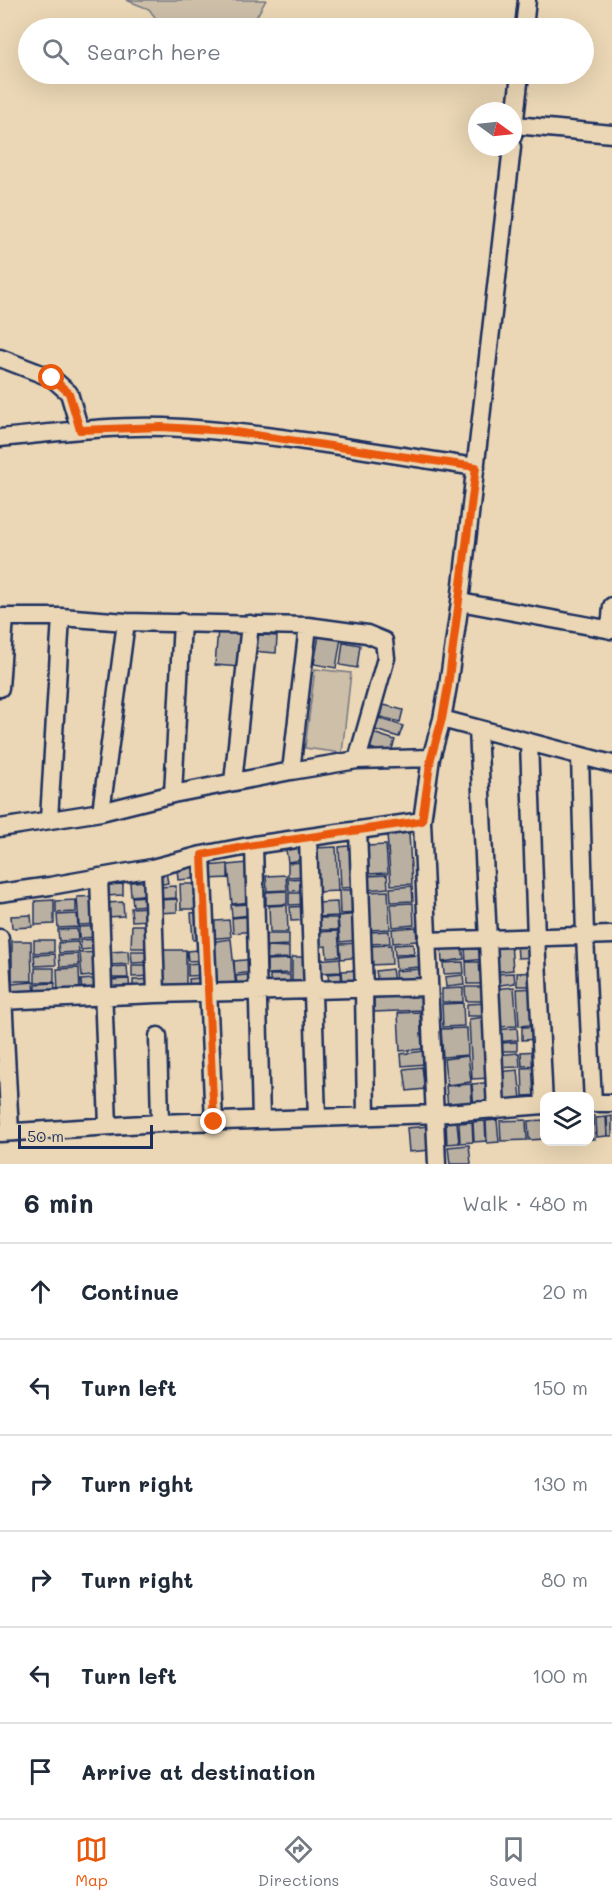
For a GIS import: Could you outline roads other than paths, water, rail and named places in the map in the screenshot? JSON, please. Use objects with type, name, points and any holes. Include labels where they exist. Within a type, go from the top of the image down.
[{"type":"street","points":[[525,18],[527,0]]},
{"type":"street","points":[[517,102],[519,84]]},
{"type":"street","points":[[522,132],[612,134]]},
{"type":"street","points":[[437,1164],[422,821],[431,758],[442,719],[460,602],[511,156]]},
{"type":"street","points":[[0,358],[52,378],[69,393],[80,430]]},
{"type":"street","points":[[0,438],[80,430],[161,427],[228,431],[476,467]]},
{"type":"street","points":[[460,602],[611,630],[612,606]]},
{"type":"street","points":[[0,688],[2,617],[308,626],[367,634],[384,642],[386,658],[357,760]]},
{"type":"street","points":[[50,819],[61,617]]},
{"type":"street","points":[[101,812],[126,622]]},
{"type":"street","points":[[173,794],[182,622]]},
{"type":"street","points":[[233,782],[250,624]]},
{"type":"street","points":[[291,771],[308,626]]},
{"type":"street","points":[[442,719],[612,765]]},
{"type":"street","points":[[478,729],[496,1110]]},
{"type":"street","points":[[0,938],[5,1132],[435,1114],[544,1105],[529,742]]},
{"type":"street","points":[[580,756],[591,1092]]},
{"type":"street","points":[[0,828],[101,812],[173,794],[357,760],[431,758]]},
{"type":"street","points":[[0,893],[152,868],[254,845],[422,821]]},
{"type":"street","points":[[358,830],[366,1116]]},
{"type":"street","points":[[308,838],[316,1118]]},
{"type":"street","points":[[254,845],[261,1120]]},
{"type":"street","points":[[202,855],[210,992],[214,1122]]},
{"type":"street","points":[[152,868],[156,994]]},
{"type":"street","points":[[99,877],[108,1126]]},
{"type":"street","points":[[426,941],[612,935]]},
{"type":"street","points":[[1,1001],[210,992],[428,987]]},
{"type":"street","points":[[158,1036],[160,1124]]},
{"type":"street","points":[[594,1103],[612,1103]]}]
